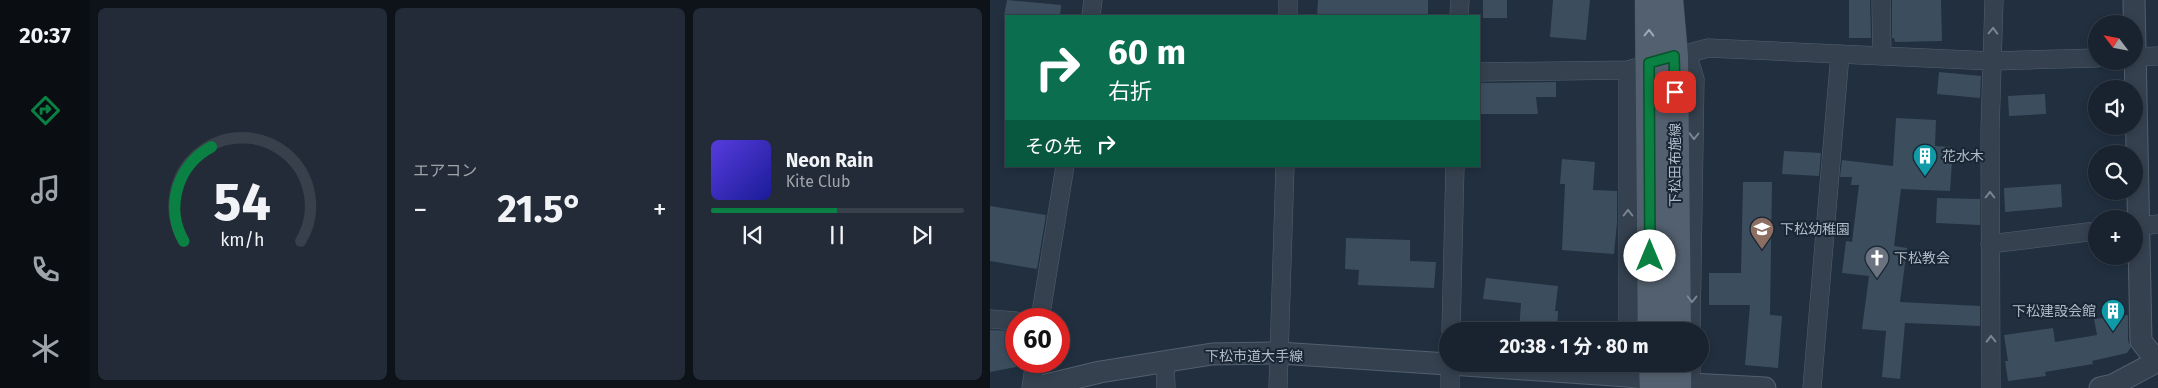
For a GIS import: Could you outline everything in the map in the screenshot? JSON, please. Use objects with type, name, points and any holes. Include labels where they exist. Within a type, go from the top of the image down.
[{"type":"main road","name":"下松田布施線","points":[[1650,0],[1638,66],[1663,256],[1675,322]]},
{"type":"main road","name":"下松田布施線","points":[[1653,322],[1663,256],[1681,54],[1668,0]]},
{"type":"main road","points":[[1653,372],[1654,388]]},
{"type":"street","points":[[1091,15],[1094,0]]},
{"type":"street","points":[[1288,0],[1288,15]]},
{"type":"street","points":[[1459,15],[1460,0]]},
{"type":"street","points":[[1881,0],[1882,55]]},
{"type":"street","points":[[1991,388],[1990,244],[1994,0]]},
{"type":"street","points":[[2134,0],[2134,15]]},
{"type":"street","points":[[1480,72],[1638,66],[1708,48],[1992,61],[2088,58]]},
{"type":"street","points":[[1681,54],[1695,79],[1691,322]]},
{"type":"street","points":[[1812,388],[1840,54]]},
{"type":"street","points":[[2143,57],[2158,56]]},
{"type":"street","points":[[1628,322],[1638,66]]},
{"type":"street","points":[[2135,70],[2142,210]]},
{"type":"street","points":[[1042,308],[1065,167]]},
{"type":"street","points":[[1278,388],[1285,167]]},
{"type":"street","points":[[1451,322],[1455,167]]},
{"type":"street","points":[[1990,244],[2088,232]]},
{"type":"street","points":[[2100,388],[2113,385],[2157,362],[2142,341],[2143,265]]},
{"type":"street","points":[[990,319],[1005,320]]},
{"type":"street","name":"下松市道大手線","points":[[1033,388],[1100,372],[1212,354],[1280,353],[1439,363]]},
{"type":"street","points":[[1165,362],[1166,388]]},
{"type":"street","points":[[1449,372],[1450,388]]},
{"type":"street","name":"下松市道大手線","points":[[1568,372],[1685,377],[1765,388]]},
{"type":"street","points":[[1033,388],[1034,373]]},
{"type":"building","points":[[1007,0],[1061,5],[1060,15],[1004,16]]},
{"type":"building","points":[[1318,0],[1428,0],[1428,15],[1317,15]]},
{"type":"building","points":[[1483,0],[1507,0],[1507,18],[1483,18]]},
{"type":"building","points":[[1553,0],[1590,0],[1586,40],[1550,37]]},
{"type":"building","points":[[1849,0],[1870,0],[1871,38],[1849,38]]},
{"type":"building","points":[[1892,0],[1941,0],[1942,41],[1895,42],[1894,38],[1892,38]]},
{"type":"building","points":[[1939,72],[1981,76],[1980,98],[1937,94]]},
{"type":"building","points":[[1556,82],[1556,97],[1536,97],[1538,114],[1480,114],[1480,83]]},
{"type":"building","points":[[2045,94],[2046,114],[2009,116],[2008,96]]},
{"type":"building","points":[[1896,118],[1936,120],[1935,146],[1953,147],[1950,191],[1901,189],[1894,246],[1907,248],[1900,302],[1980,306],[1980,326],[1905,323],[1900,379],[1882,377],[1886,331],[1862,329],[1869,276],[1842,273],[1846,241],[1852,242],[1859,185],[1851,185],[1852,177],[1840,177],[1842,160],[1893,166]]},
{"type":"building","points":[[1784,151],[1821,153],[1819,176],[1782,174]]},
{"type":"building","points":[[1562,159],[1595,162],[1593,190],[1617,191],[1617,223],[1614,254],[1562,250],[1565,184],[1560,184]]},
{"type":"building","points":[[1743,182],[1772,182],[1770,315],[1782,316],[1778,368],[1745,365],[1750,305],[1709,305],[1709,273],[1741,273]]},
{"type":"building","points":[[2061,184],[2062,207],[2005,212],[2004,188]]},
{"type":"building","points":[[1937,198],[1980,199],[1980,225],[1936,223]]},
{"type":"building","points":[[990,206],[1046,215],[1037,269],[990,261]]},
{"type":"building","points":[[1346,238],[1410,240],[1410,261],[1436,262],[1434,288],[1358,285],[1359,270],[1345,269]]},
{"type":"building","points":[[1486,278],[1558,286],[1555,311],[1558,311],[1557,322],[1520,322],[1521,303],[1483,299]]},
{"type":"building","points":[[2128,315],[2128,341],[2131,347],[2127,353],[2092,361],[2093,364],[2045,372],[2046,376],[2008,381],[2005,361],[2008,361],[2004,335],[2053,328],[2055,342],[2097,335],[2094,319]]},
{"type":"building","points":[[990,330],[1005,331],[1005,369],[990,372]]},
{"type":"place","name":"花水木","points":[[1925,177]]},
{"type":"place","name":"下松幼稚園","points":[[1762,250]]},
{"type":"place","name":"下松教会","points":[[1877,279]]},
{"type":"place","name":"下松建設会館","points":[[2113,332]]},
{"type":"route","points":[[1650,256],[1649,63],[1674,56],[1675,92]]}]
